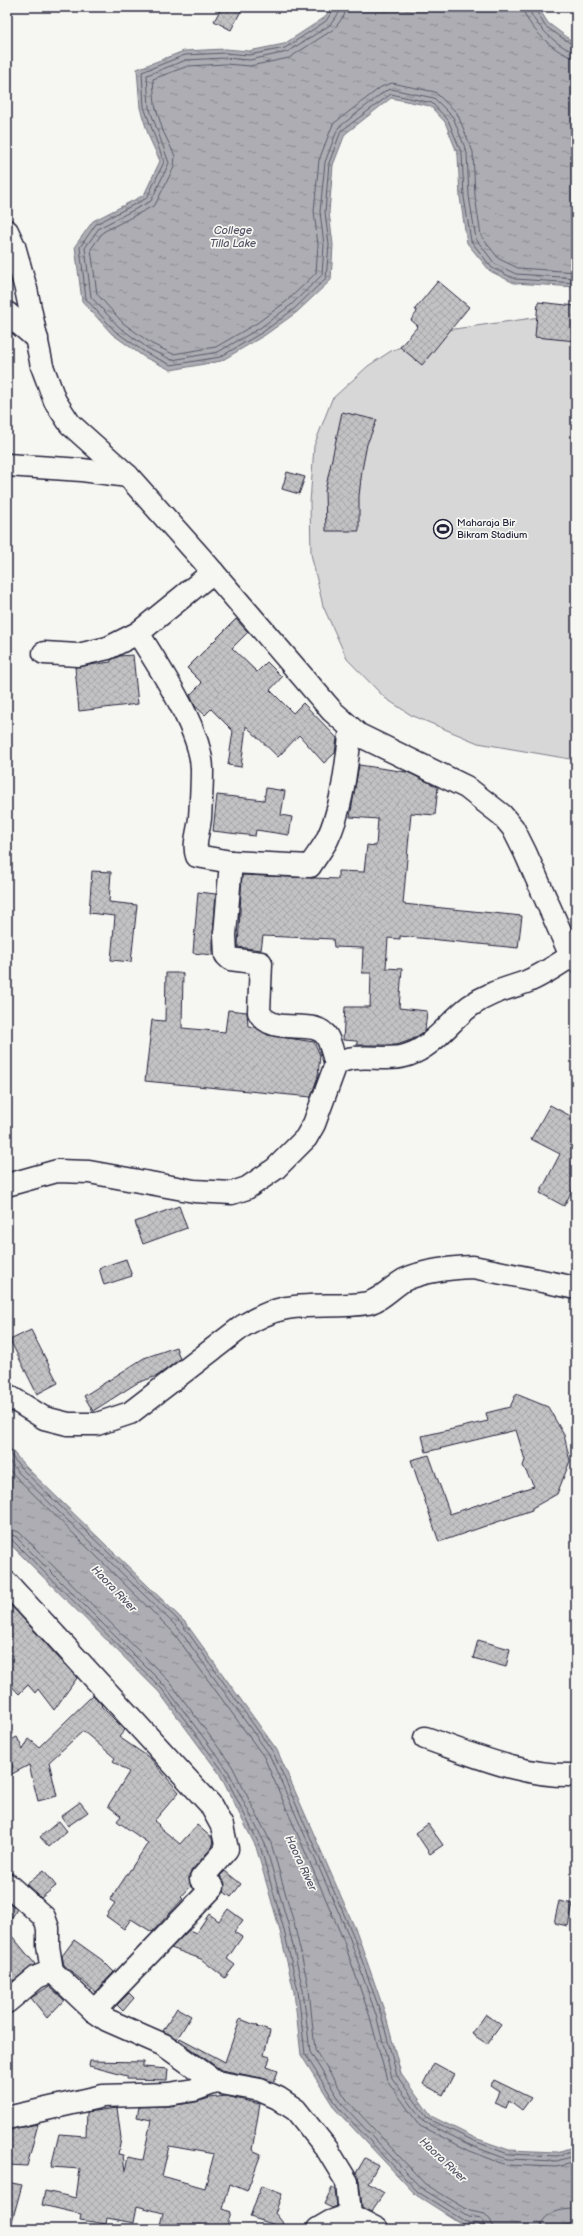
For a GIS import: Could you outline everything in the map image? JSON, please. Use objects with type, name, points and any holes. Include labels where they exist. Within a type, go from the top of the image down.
[{"type":"street","points":[[7,230],[14,246],[37,339],[42,366],[55,401],[70,424],[128,476],[214,572],[332,711],[350,729],[466,787],[502,815],[513,828],[574,956],[549,972],[485,996],[469,1007],[443,1032],[409,1055],[341,1060],[336,1064],[314,1124],[306,1138],[275,1169],[247,1188],[232,1193],[194,1191],[89,1172],[57,1171],[7,1185]]},
{"type":"street","points":[[7,312],[37,339]]},
{"type":"street","points":[[7,465],[128,476]]},
{"type":"street","points":[[44,653],[78,656],[108,648],[138,633],[214,572]]},
{"type":"street","points":[[138,633],[157,664],[195,736],[202,768],[200,818],[195,851],[197,856],[231,862],[310,866],[327,841],[336,816],[346,770],[350,729]]},
{"type":"street","points":[[231,862],[225,935],[226,955],[230,959],[261,963],[259,1012],[262,1017],[267,1022],[283,1026],[314,1028],[320,1031],[327,1036],[336,1064]]},
{"type":"street","points":[[7,1395],[44,1418],[68,1424],[97,1424],[130,1413],[243,1326],[260,1316],[282,1309],[338,1307],[370,1302],[404,1281],[430,1273],[456,1268],[473,1267],[576,1288]]},
{"type":"street","points":[[7,1582],[210,1804],[222,1826],[224,1834],[227,1849],[201,1879],[213,1887],[94,2011]]},
{"type":"street","points":[[425,1738],[512,1768],[558,1776],[576,1776]]},
{"type":"street","points":[[7,1884],[35,1907],[44,1917],[48,1928],[48,1946],[52,1971],[94,2011],[107,2020],[164,2045],[216,2082],[260,2090],[278,2098],[296,2110],[327,2149],[347,2182],[350,2215]]},
{"type":"street","points":[[7,2002],[37,1976],[52,1971]]},
{"type":"street","points":[[7,2118],[103,2096],[174,2093],[194,2090],[216,2082]]},
{"type":"street","points":[[318,2229],[350,2215]]},
{"type":"street","points":[[350,2215],[377,2229]]},
{"type":"shaded area","name":"Maharaja Bir Bikram Stadium","points":[[576,312],[576,760],[478,743],[411,715],[385,698],[347,659],[323,606],[311,554],[310,503],[314,446],[332,399],[368,366],[391,351],[440,331]]},
{"type":"water","name":"College Tilla Lake","points":[[332,7],[538,7],[548,23],[576,44],[576,287],[514,283],[490,271],[467,243],[460,197],[458,155],[445,122],[430,106],[391,98],[345,134],[333,165],[329,212],[333,245],[331,280],[297,312],[265,335],[221,361],[171,370],[144,357],[112,334],[82,301],[75,246],[93,221],[144,195],[160,161],[149,137],[140,108],[137,69],[184,51],[225,49],[249,51],[284,44],[324,18]]},
{"type":"water","name":"Haora River","points":[[7,1445],[26,1467],[185,1622],[277,1750],[357,1933],[385,2013],[401,2074],[431,2116],[475,2138],[509,2150],[557,2152],[576,2146],[576,2223],[546,2229],[496,2229],[465,2226],[416,2195],[335,2109],[301,2055],[294,1992],[279,1927],[256,1847],[219,1773],[159,1692],[7,1541]]},
{"type":"building","points":[[222,7],[243,7],[231,30],[214,21]]},
{"type":"building","points":[[438,281],[469,307],[422,365],[400,347],[418,326],[411,320],[417,312],[415,309]]},
{"type":"building","points":[[538,302],[576,306],[576,341],[535,337]]},
{"type":"building","points":[[342,412],[377,420],[367,444],[362,470],[359,496],[359,531],[326,531],[325,491]]},
{"type":"building","points":[[287,472],[305,477],[299,494],[282,489]]},
{"type":"building","points":[[236,619],[248,632],[232,648],[257,672],[267,662],[282,677],[270,690],[293,713],[303,703],[337,738],[335,753],[324,763],[299,735],[278,757],[246,726],[241,767],[228,765],[233,731],[211,709],[205,715],[195,706],[190,695],[202,683],[187,668]]},
{"type":"building","points":[[133,655],[138,704],[79,711],[75,667],[111,662],[111,660],[119,656]]},
{"type":"building","points":[[359,765],[407,772],[438,787],[435,815],[411,813],[403,904],[522,916],[518,948],[400,936],[400,939],[388,938],[386,968],[402,969],[399,1008],[427,1011],[425,1031],[411,1040],[397,1045],[357,1045],[357,1041],[343,1040],[345,1007],[370,1007],[371,973],[362,973],[363,948],[334,947],[333,939],[263,936],[261,950],[238,947],[242,875],[338,879],[338,871],[364,872],[367,845],[376,846],[378,819],[350,817]]},
{"type":"building","points":[[266,788],[285,791],[281,815],[292,817],[289,835],[256,830],[255,836],[213,831],[217,795],[264,800]]},
{"type":"building","points":[[92,871],[111,872],[109,902],[137,905],[131,962],[111,960],[115,916],[89,913]]},
{"type":"building","points":[[198,892],[216,894],[213,955],[193,953]]},
{"type":"building","points":[[166,973],[183,973],[182,1028],[225,1032],[228,1010],[247,1012],[248,1026],[255,1027],[268,1035],[314,1042],[320,1055],[318,1076],[311,1097],[145,1081],[152,1020],[165,1021]]},
{"type":"building","points":[[550,1105],[576,1119],[576,1183],[564,1206],[540,1193],[560,1154],[531,1139]]},
{"type":"building","points":[[179,1206],[187,1228],[143,1244],[135,1222]]},
{"type":"building","points":[[126,1259],[132,1276],[104,1285],[99,1268]]},
{"type":"building","points":[[31,1330],[58,1383],[37,1394],[10,1340]]},
{"type":"building","points":[[176,1347],[180,1359],[157,1376],[137,1383],[93,1411],[84,1396],[144,1358]]},
{"type":"building","points":[[516,1394],[548,1407],[564,1435],[570,1461],[557,1494],[532,1508],[532,1510],[439,1542],[411,1460],[429,1455],[450,1514],[534,1486],[523,1466],[525,1460],[516,1430],[426,1452],[422,1436],[488,1421],[486,1413],[510,1407]]},
{"type":"building","points":[[7,1601],[77,1678],[54,1710],[38,1689],[35,1693],[28,1685],[19,1694],[7,1681]]},
{"type":"building","points":[[478,1640],[510,1649],[506,1667],[473,1658]]},
{"type":"building","points":[[93,1695],[102,1705],[101,1706],[125,1730],[119,1737],[150,1758],[179,1792],[154,1821],[159,1825],[158,1826],[180,1844],[197,1825],[212,1838],[213,1846],[191,1871],[189,1878],[191,1886],[181,1897],[183,1899],[152,1932],[131,1919],[124,1929],[106,1916],[115,1903],[110,1900],[148,1843],[117,1821],[121,1816],[108,1806],[129,1772],[113,1761],[115,1758],[83,1731],[49,1762],[57,1796],[38,1801],[29,1765],[8,1776],[13,1767],[7,1754],[7,1742],[17,1737],[23,1750],[29,1739],[39,1747]]},
{"type":"building","points":[[80,1802],[88,1812],[68,1826],[61,1816]]},
{"type":"building","points":[[59,1821],[67,1831],[49,1847],[40,1837]]},
{"type":"building","points":[[428,1824],[443,1845],[430,1854],[416,1833]]},
{"type":"building","points":[[44,1870],[56,1886],[41,1898],[26,1884]]},
{"type":"building","points":[[225,1871],[241,1884],[231,1897],[224,1892],[225,1883],[220,1876]]},
{"type":"building","points":[[7,1901],[17,1909],[7,1926]]},
{"type":"building","points":[[559,1901],[573,1904],[568,1926],[554,1923]]},
{"type":"building","points":[[228,1909],[243,1920],[234,1932],[242,1937],[227,1959],[235,1965],[225,1978],[201,1959],[171,1948],[189,1930],[196,1933],[209,1914],[219,1921]]},
{"type":"building","points":[[7,1930],[35,1964],[9,1984],[7,1984]]},
{"type":"building","points":[[74,1940],[102,1960],[114,1972],[95,1992],[64,1965],[62,1956]]},
{"type":"building","points":[[49,1986],[64,2000],[47,2018],[31,1998]]},
{"type":"building","points":[[129,1993],[134,1998],[123,2011],[117,2005]]},
{"type":"building","points":[[177,2008],[191,2016],[177,2039],[163,2031]]},
{"type":"building","points":[[486,2014],[501,2025],[487,2044],[472,2034]]},
{"type":"building","points":[[240,2019],[270,2031],[264,2055],[270,2057],[267,2067],[278,2071],[274,2082],[262,2078],[221,2070],[179,2040],[180,2038],[225,2062]]},
{"type":"building","points":[[90,2061],[143,2062],[143,2067],[168,2069],[167,2080],[127,2079],[127,2076],[89,2066]]},
{"type":"building","points":[[434,2063],[454,2074],[443,2095],[423,2084]]},
{"type":"building","points":[[494,2080],[531,2098],[522,2110],[509,2100],[506,2108],[494,2103],[499,2092],[490,2086]]},
{"type":"building","points":[[226,2096],[260,2104],[252,2150],[261,2154],[247,2191],[230,2184],[223,2209],[231,2212],[226,2229],[159,2229],[163,2213],[137,2206],[134,2223],[107,2218],[106,2224],[80,2220],[81,2214],[42,2205],[45,2191],[76,2198],[80,2169],[51,2167],[59,2134],[86,2136],[87,2112],[117,2108],[121,2138],[118,2154],[123,2155],[125,2171],[128,2157],[143,2160],[151,2120],[137,2117],[139,2107],[170,2106]],"holes":[[[169,2146],[214,2154],[205,2188],[162,2176]]]},
{"type":"building","points":[[38,2124],[27,2166],[7,2165],[7,2130]]},
{"type":"building","points":[[365,2158],[378,2165],[368,2183],[384,2193],[371,2212],[362,2207],[359,2181],[356,2173]]},
{"type":"building","points":[[7,2182],[22,2185],[11,2225],[7,2224]]},
{"type":"building","points":[[261,2186],[282,2194],[275,2213],[288,2229],[250,2217]]},
{"type":"building","points":[[332,2188],[335,2190],[337,2206],[332,2208],[324,2204]]},
{"type":"place","name":"Maharaja Bir Bikram Stadium","points":[[443,529]]}]
